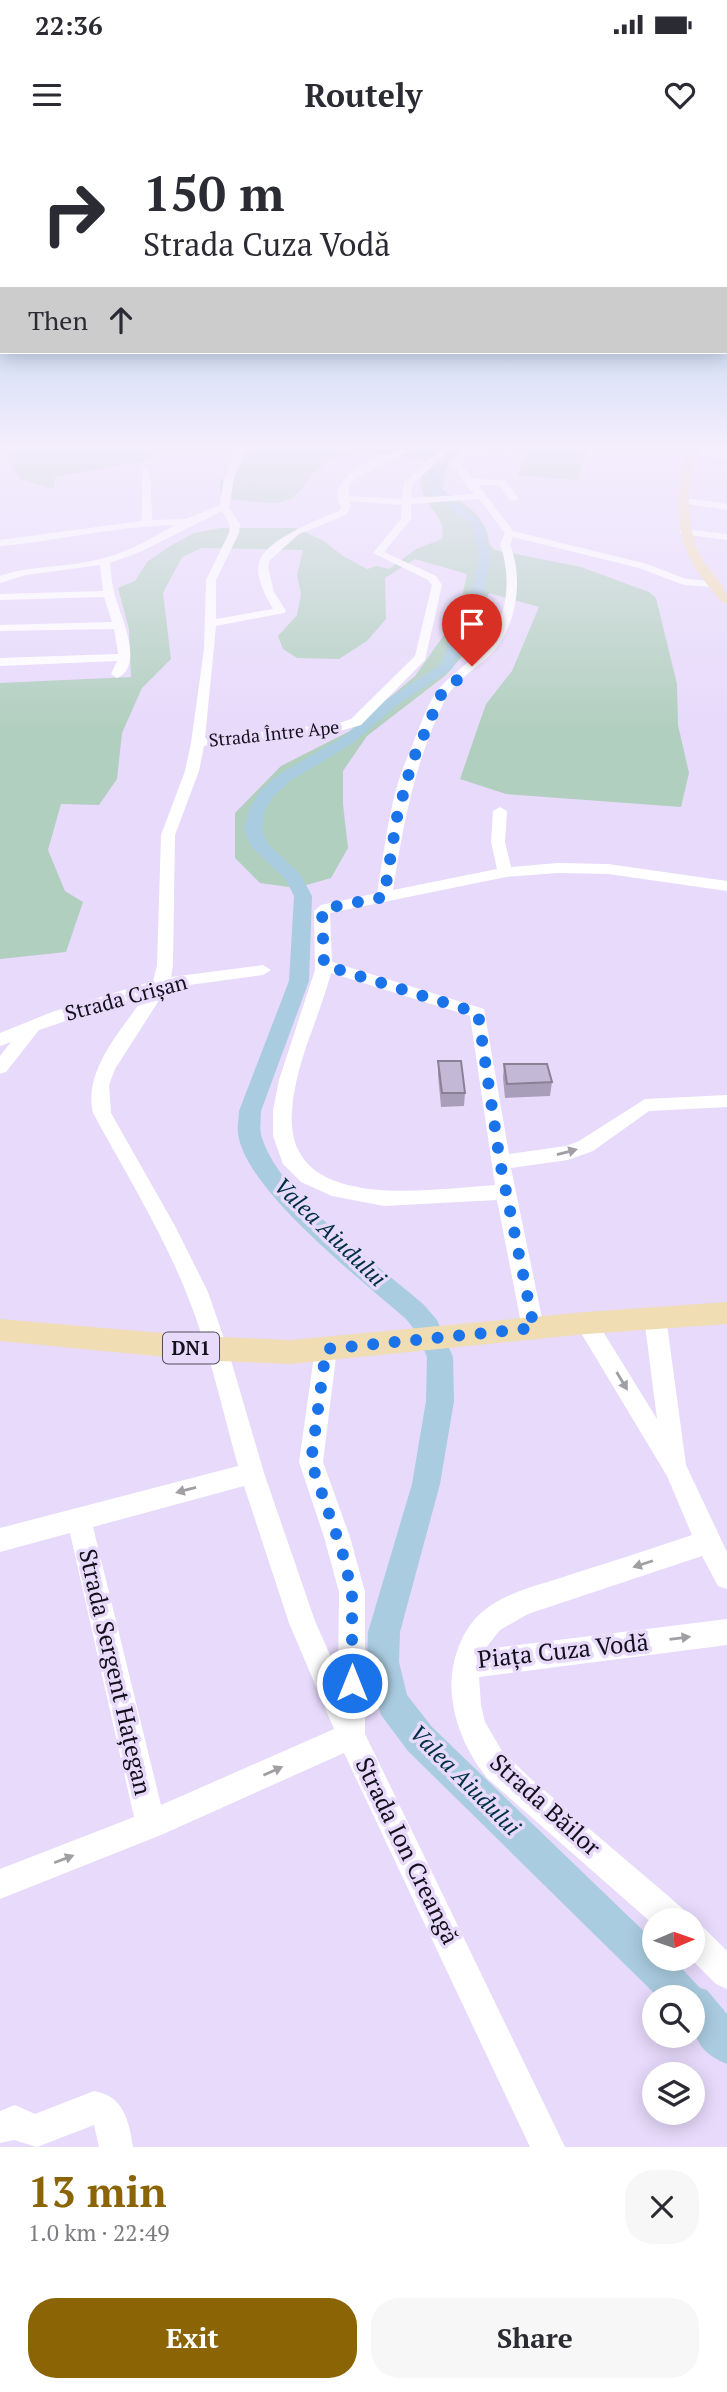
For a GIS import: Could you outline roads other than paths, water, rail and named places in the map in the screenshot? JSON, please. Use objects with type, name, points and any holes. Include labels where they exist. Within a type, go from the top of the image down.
[{"type":"main road","points":[[687,541],[699,567],[727,599]]},
{"type":"main road","name":"DN1","points":[[0,1331],[217,1350],[292,1352],[494,1331],[727,1313]]},
{"type":"street","points":[[0,543],[20,541]]},
{"type":"street","points":[[0,580],[33,570],[106,561],[148,541]]},
{"type":"street","points":[[162,985],[165,965],[168,835],[192,771],[198,743],[208,678],[211,580],[231,541]]},
{"type":"street","points":[[210,624],[280,611],[269,592],[263,567],[265,559],[286,541]]},
{"type":"street","name":"Strada Între Ape","points":[[198,743],[351,725],[413,666],[423,651],[436,589],[435,581],[378,555],[389,541]]},
{"type":"street","points":[[384,897],[397,817],[412,762],[441,695],[489,649],[497,637],[513,594],[511,560],[505,545],[507,541]]},
{"type":"street","points":[[541,541],[643,566],[684,582],[712,584]]},
{"type":"street","points":[[106,561],[108,594],[119,625],[125,657],[124,666],[117,674]]},
{"type":"street","points":[[0,597],[108,594]]},
{"type":"street","points":[[0,628],[119,625]]},
{"type":"street","points":[[0,662],[125,657]]},
{"type":"street","points":[[500,811],[498,847],[506,872]]},
{"type":"street","points":[[506,1192],[384,1199],[365,1197],[322,1185],[305,1177],[292,1164],[283,1147],[281,1100],[324,965],[322,911],[506,872],[558,868],[598,868],[727,886]]},
{"type":"street","points":[[324,965],[478,1013],[500,1162],[534,1328]]},
{"type":"street","name":"Strada Crișan","points":[[0,1040],[58,1016],[162,985],[263,970]]},
{"type":"street","name":"Strada Ion Creangă","points":[[162,985],[106,1069],[99,1100],[114,1138],[180,1256],[217,1350],[252,1473],[302,1623],[351,1736],[548,2147]]},
{"type":"street","name":"Strada Crișan","points":[[0,1068],[33,1027]]},
{"type":"street","points":[[500,1162],[549,1156],[586,1146],[645,1105],[727,1101]]},
{"type":"street","points":[[655,1317],[676,1470]]},
{"type":"street","points":[[586,1323],[676,1470],[727,1577]]},
{"type":"street","points":[[326,1349],[311,1462],[337,1536],[352,1592],[351,1736]]},
{"type":"street","name":"Strada Sergent Hațegan","points":[[0,1539],[252,1473]]},
{"type":"street","name":"Strada Sergent Hațegan","points":[[79,1519],[151,1825]]},
{"type":"street","name":"Piața Cuza Vodă","points":[[708,1542],[523,1604],[499,1615],[477,1638],[467,1665],[727,1632]]},
{"type":"street","name":"Strada Băilor","points":[[467,1665],[464,1680],[469,1715],[476,1734],[499,1769],[658,1908]]},
{"type":"street","name":"Strada Sergent Hațegan","points":[[0,1884],[151,1825],[351,1736]]},
{"type":"street","points":[[705,1951],[727,1973]]},
{"type":"street","points":[[3,2134],[15,2122],[34,2131],[94,2108],[103,2108],[108,2112],[116,2147]]},
{"type":"waterway","name":"Valea Aiudului","points":[[481,541],[485,557],[473,614],[455,637],[452,655],[445,669],[392,702],[348,740],[284,778],[266,794],[257,810],[253,830],[260,846],[294,878],[303,896],[299,981],[250,1111],[249,1134],[257,1155],[277,1187],[301,1212],[415,1312],[428,1327],[440,1357],[440,1401],[426,1484],[384,1632],[383,1662],[393,1703],[420,1739],[673,1985]]},
{"type":"waterway","name":"Valea Aiudului","points":[[705,2018],[727,2044]]}]
